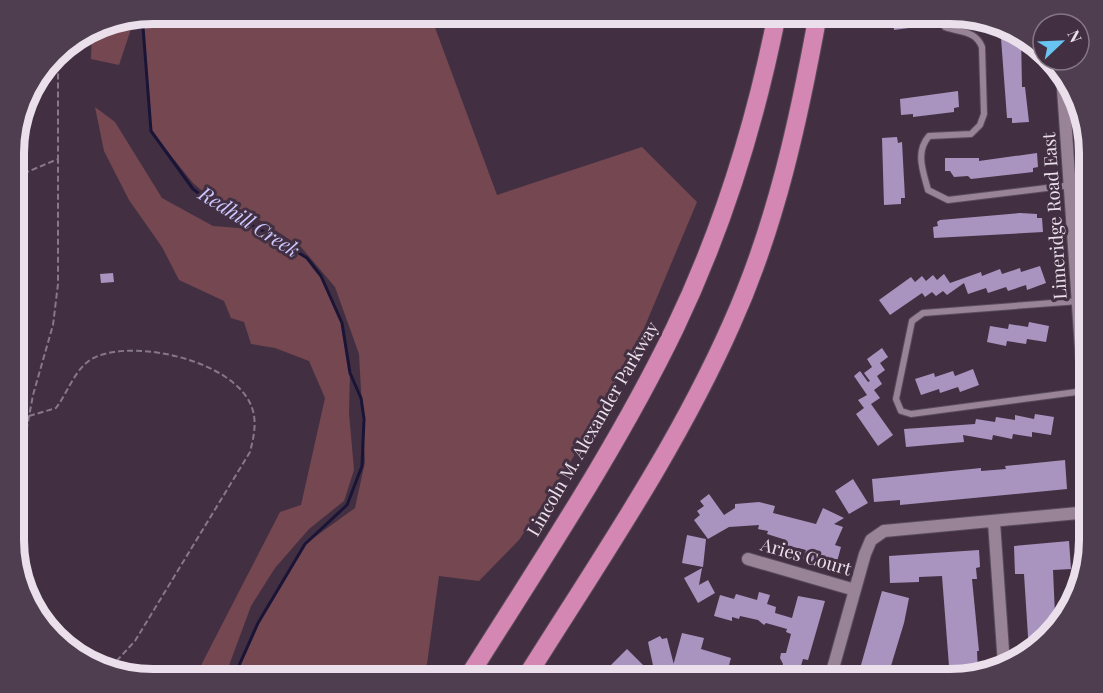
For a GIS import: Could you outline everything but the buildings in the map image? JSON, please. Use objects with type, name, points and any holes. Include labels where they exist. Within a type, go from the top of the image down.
[{"type":"highway","name":"Lincoln M. Alexander Parkway","points":[[473,669],[631,412],[676,327],[730,193],[766,69],[775,24]]},
{"type":"highway","points":[[531,669],[680,426],[732,323],[772,215],[803,94],[816,24]]},
{"type":"street","name":"Limeridge Road East","points":[[1063,91],[1079,306]]},
{"type":"street","points":[[1074,224],[1079,224]]},
{"type":"street","points":[[833,669],[871,540],[884,531],[1079,513]]},
{"type":"street","points":[[994,522],[1003,657]]},
{"type":"street","name":"Aries Court","points":[[748,559],[855,590]]},
{"type":"lane","points":[[944,24],[945,27],[973,33],[978,38],[982,47],[984,114],[980,125],[971,134],[929,136],[922,145],[921,163],[928,190],[948,200],[1071,185]]},
{"type":"lane","points":[[1078,301],[923,313],[912,321],[896,399],[901,411],[911,414],[1079,392]]},
{"type":"path","points":[[24,442],[52,325],[58,284],[58,66]]},
{"type":"path","points":[[24,173],[58,159]]},
{"type":"path","points":[[29,416],[56,408],[81,367],[96,356],[112,352],[136,351],[189,359],[230,379],[251,403],[256,428],[250,452],[135,641],[115,663]]},
{"type":"shaded area","points":[[145,24],[434,24],[497,195],[642,147],[697,202],[637,345],[571,461],[519,540],[479,581],[439,576],[427,664],[424,669],[237,669],[258,623],[305,544],[355,508],[365,462],[359,354],[335,287],[301,247],[246,211],[214,201],[193,183],[151,131],[143,27]]},
{"type":"shaded area","points":[[132,26],[119,65],[91,59],[92,40]]},
{"type":"shaded area","points":[[95,107],[115,122],[162,198],[213,226],[252,229],[307,258],[321,276],[342,323],[350,373],[349,413],[354,470],[344,501],[309,529],[275,568],[251,606],[228,669],[199,669],[280,512],[301,505],[325,398],[309,361],[275,348],[251,344],[244,322],[231,318],[224,301],[179,280],[162,247],[129,200],[104,151]]},
{"type":"waterway","name":"Redhill Creek","points":[[144,24],[151,131],[193,189],[217,207],[307,258],[321,276],[342,323],[350,373],[361,398],[364,419],[362,466],[347,505],[305,544],[258,623],[237,669]]}]
